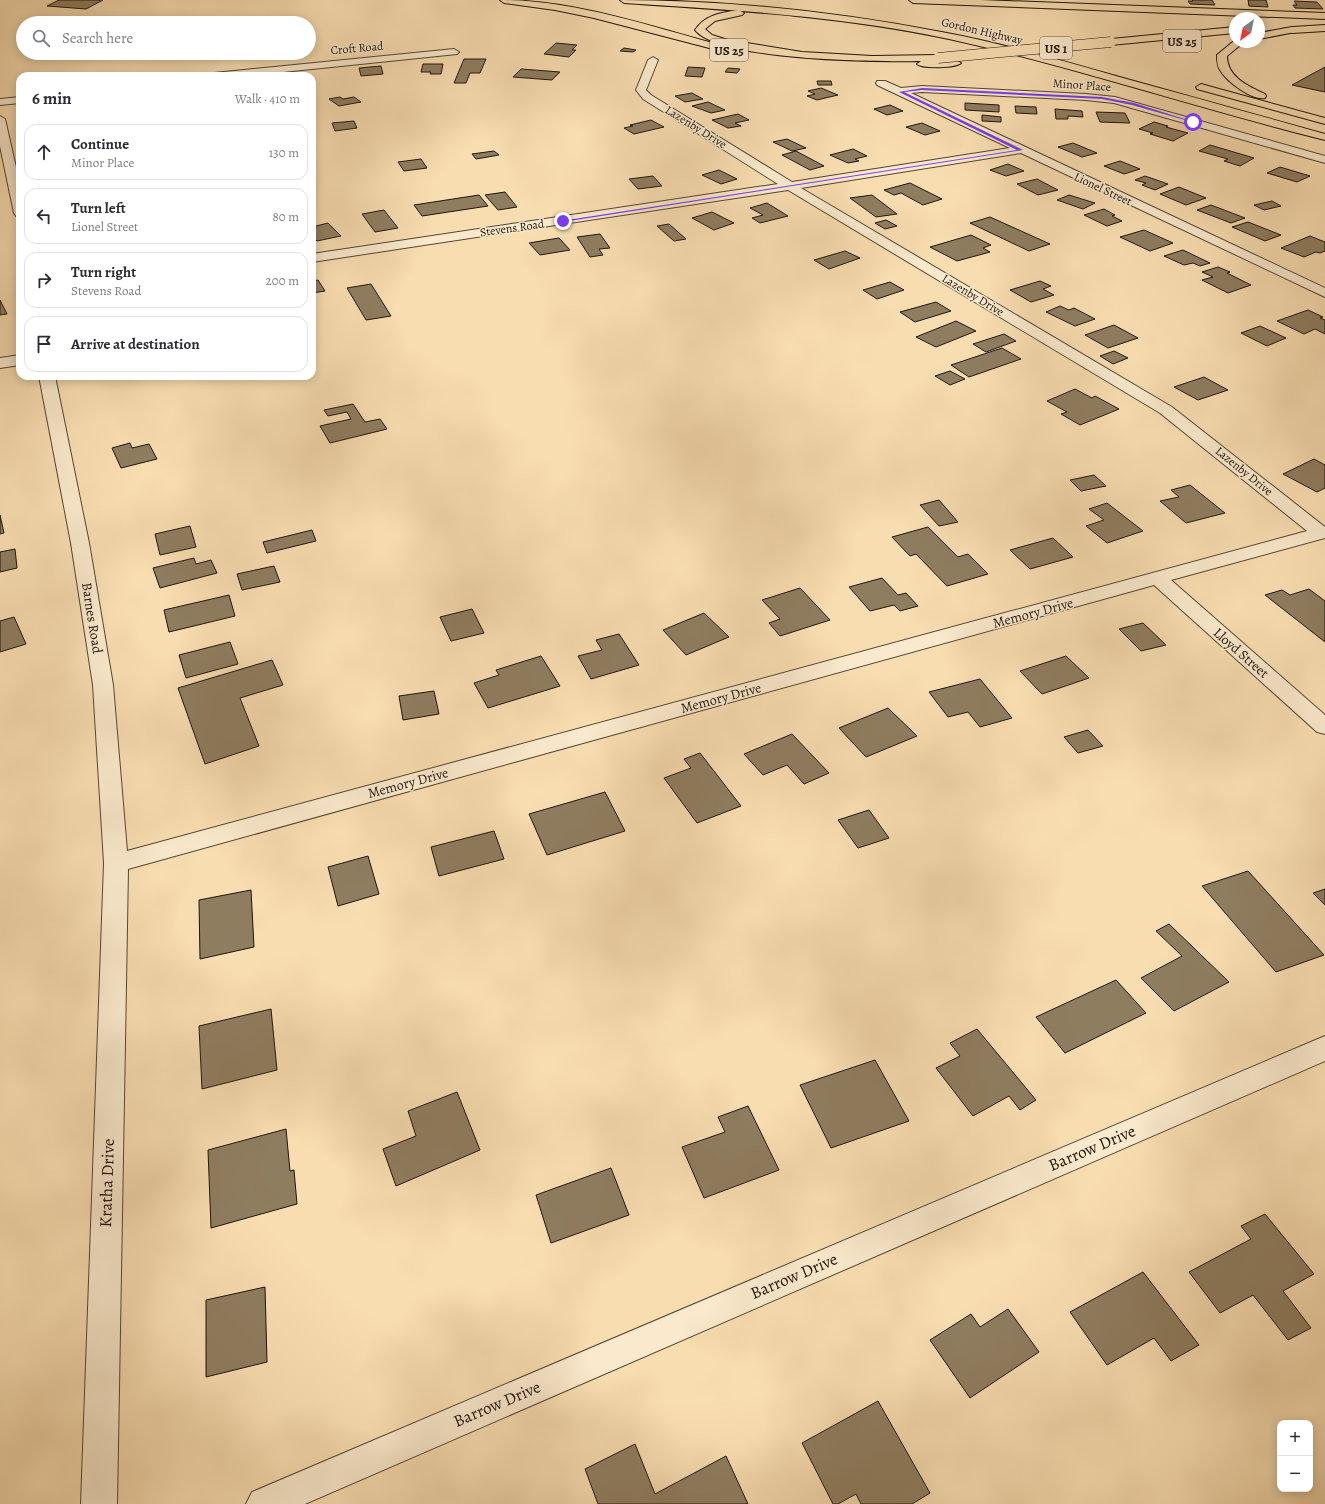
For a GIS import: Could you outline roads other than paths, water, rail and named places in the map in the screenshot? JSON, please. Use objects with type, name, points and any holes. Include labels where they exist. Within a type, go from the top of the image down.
[{"type":"main road","name":"US 25","points":[[504,0],[555,7],[595,15],[715,47],[771,57],[828,63],[868,65],[956,63],[1229,37]]},
{"type":"main road","name":"Gordon Highway","points":[[624,0],[775,10],[844,18],[927,32],[1000,47],[1325,137]]},
{"type":"main road","name":"US 25","points":[[913,0],[1325,16]]},
{"type":"main road","points":[[927,32],[793,15],[749,12],[717,17],[703,25],[700,30],[707,36],[730,44],[808,55],[877,59],[938,58],[1229,31]]},
{"type":"main road","points":[[1265,27],[1325,22]]},
{"type":"main road","points":[[1265,33],[1325,28]]},
{"type":"main road","name":"Gordon Highway","points":[[1023,40],[1082,55]]},
{"type":"main road","points":[[1231,48],[1222,55],[1221,63],[1225,72],[1238,83],[1262,97],[1325,116]]},
{"type":"main road","points":[[1194,85],[1325,121]]},
{"type":"street","name":"Croft Road","points":[[252,72],[454,52]]},
{"type":"street","name":"Lazenby Drive","points":[[653,60],[641,90],[647,97],[790,186],[1166,410],[1323,533]]},
{"type":"street","points":[[307,72],[308,66]]},
{"type":"street","name":"Lionel Street","points":[[881,83],[1325,293]]},
{"type":"street","name":"Minor Place","points":[[901,92],[922,89],[1086,97],[1115,100],[1325,160]]},
{"type":"street","points":[[0,102],[16,100]]},
{"type":"street","points":[[0,119],[16,194]]},
{"type":"street","name":"Stevens Road","points":[[316,257],[1021,150]]},
{"type":"street","points":[[0,363],[16,361]]},
{"type":"street","name":"Barnes Road","points":[[48,380],[80,543],[103,685],[116,862]]},
{"type":"street","name":"Memory Drive","points":[[116,862],[1323,533]]},
{"type":"street","name":"Lloyd Street","points":[[1158,579],[1325,727]]},
{"type":"street","name":"Kratha Drive","points":[[99,1504],[116,862]]},
{"type":"street","name":"Barrow Drive","points":[[264,1504],[1325,1048]]}]
